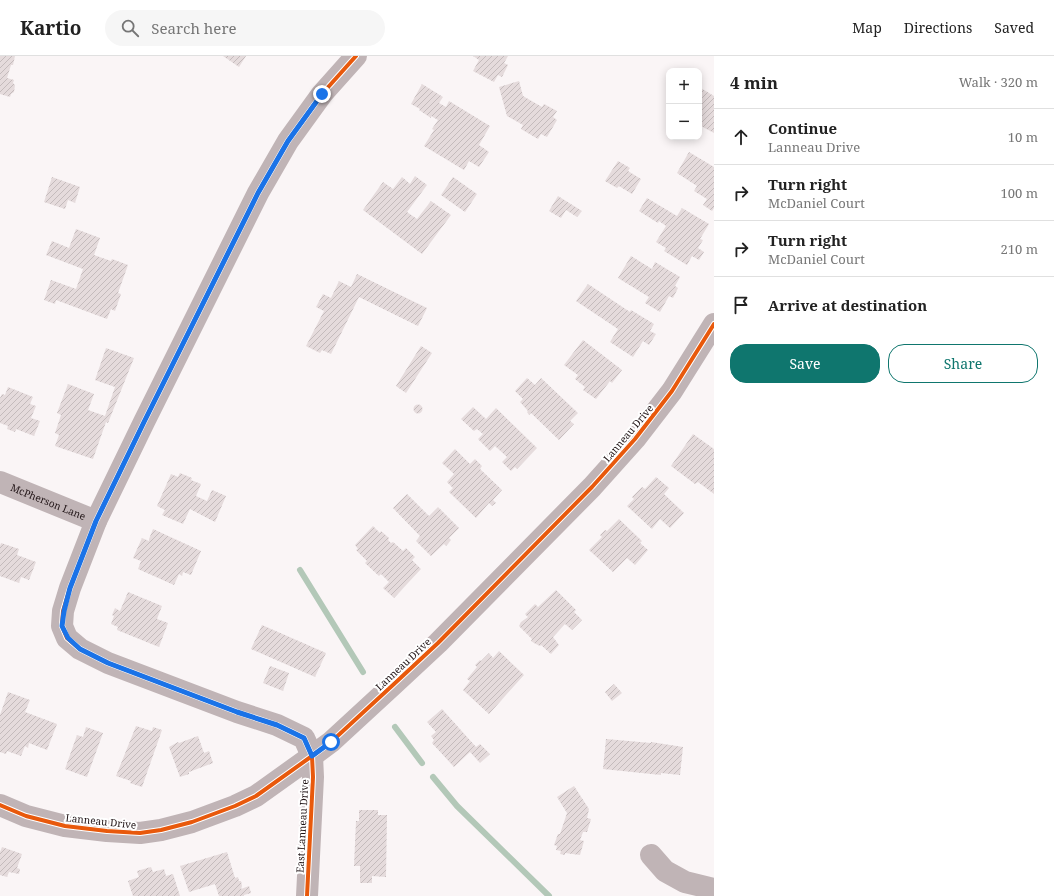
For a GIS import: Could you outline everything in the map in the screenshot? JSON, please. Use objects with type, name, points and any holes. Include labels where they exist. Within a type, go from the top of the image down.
[{"type":"street","points":[[312,756],[304,738],[277,725],[237,712],[108,663],[80,649],[68,638],[62,626],[70,588],[96,521],[262,186],[288,141],[322,94],[356,56]]},
{"type":"street","name":"Lanneau Drive","points":[[0,805],[26,816],[66,826],[140,833],[161,830],[192,822],[235,806],[256,796],[331,742],[438,643],[592,487],[635,439],[672,391],[714,324]]},
{"type":"street","name":"McPherson Lane","points":[[0,482],[96,521]]},
{"type":"street","name":"East Lanneau Drive","points":[[307,896],[313,778],[312,756]]},
{"type":"street","points":[[651,855],[665,871],[685,882],[714,889]]},
{"type":"building","points":[[0,56],[15,56],[7,78],[14,80],[13,83],[15,85],[14,92],[10,97],[0,94]]},
{"type":"building","points":[[223,56],[246,56],[239,67]]},
{"type":"building","points":[[473,56],[508,56],[504,63],[508,65],[502,77],[498,75],[494,82],[473,71],[479,60]]},
{"type":"building","points":[[519,81],[523,96],[542,107],[544,104],[557,111],[553,117],[557,120],[547,137],[541,134],[538,139],[521,129],[523,125],[507,116],[499,87]]},
{"type":"building","points":[[422,84],[443,97],[439,103],[446,107],[449,101],[490,126],[479,145],[489,152],[479,167],[469,161],[464,170],[424,146],[434,130],[432,129],[438,120],[431,116],[431,118],[411,104]]},
{"type":"building","points":[[702,89],[714,96],[714,133],[702,127]]},
{"type":"building","points":[[689,152],[714,167],[714,208],[712,211],[703,205],[707,199],[694,191],[697,186],[677,173]]},
{"type":"building","points":[[618,161],[630,168],[628,171],[641,179],[632,194],[619,186],[617,188],[605,181]]},
{"type":"building","points":[[415,176],[427,185],[407,212],[417,219],[431,201],[451,215],[422,254],[363,210],[383,182],[393,189],[402,177],[410,184]]},
{"type":"building","points":[[52,177],[80,187],[75,203],[68,200],[65,209],[44,202]]},
{"type":"building","points":[[453,177],[477,194],[465,212],[441,195]]},
{"type":"building","points":[[558,196],[582,211],[577,217],[566,210],[561,218],[549,211]]},
{"type":"building","points":[[647,198],[677,216],[682,208],[709,224],[700,239],[703,240],[698,248],[704,252],[699,260],[692,256],[687,265],[664,251],[666,248],[656,242],[666,226],[659,221],[658,223],[639,211]]},
{"type":"building","points":[[76,229],[100,238],[94,255],[111,261],[112,259],[128,265],[118,293],[121,294],[115,311],[111,309],[107,319],[56,300],[55,304],[44,300],[51,280],[76,289],[83,269],[46,255],[52,241],[69,248]]},
{"type":"building","points":[[631,256],[652,269],[655,262],[680,277],[675,286],[678,288],[673,298],[669,296],[660,312],[645,303],[649,297],[618,278]]},
{"type":"building","points":[[357,274],[427,308],[418,326],[359,297],[331,354],[322,350],[320,353],[306,346],[324,311],[316,307],[323,294],[331,298],[339,281],[351,287]]},
{"type":"building","points":[[588,284],[630,312],[631,310],[654,324],[650,331],[656,334],[649,345],[643,341],[633,357],[610,342],[618,329],[576,301]]},
{"type":"building","points":[[583,340],[622,370],[612,383],[610,381],[596,399],[583,390],[585,387],[575,379],[578,375],[564,365]]},
{"type":"building","points":[[421,346],[432,353],[406,393],[396,386]]},
{"type":"building","points":[[106,348],[134,358],[108,423],[106,422],[93,459],[55,446],[59,435],[55,433],[61,415],[57,413],[68,384],[94,394],[88,410],[105,416],[115,387],[95,380]]},
{"type":"building","points":[[527,378],[535,385],[541,378],[578,413],[570,421],[574,424],[559,440],[531,413],[529,415],[527,412],[528,411],[520,402],[523,399],[515,391]]},
{"type":"building","points":[[8,387],[33,397],[30,404],[36,406],[31,418],[40,421],[34,436],[16,429],[15,432],[7,429],[8,426],[0,423],[0,398],[2,394],[5,395]]},
{"type":"building","points":[[418,404],[423,409],[418,414],[413,409]]},
{"type":"building","points":[[473,407],[486,419],[496,408],[537,448],[517,469],[515,467],[511,471],[502,462],[507,457],[495,446],[490,451],[478,439],[483,434],[477,429],[474,431],[461,419]]},
{"type":"building","points":[[693,434],[714,449],[714,494],[698,482],[695,484],[671,466]]},
{"type":"building","points":[[455,449],[470,464],[475,459],[482,466],[480,469],[502,490],[493,500],[496,503],[492,506],[489,503],[476,518],[449,492],[453,488],[447,482],[454,474],[442,463]]},
{"type":"building","points":[[180,473],[201,484],[196,496],[207,501],[212,490],[226,496],[215,522],[190,509],[183,524],[162,515],[165,510],[157,506],[171,474],[178,477]]},
{"type":"building","points":[[656,477],[669,488],[664,494],[684,513],[670,528],[660,519],[652,529],[627,506],[634,499],[632,497],[642,487],[645,489]]},
{"type":"building","points":[[407,494],[429,516],[438,507],[459,528],[449,538],[451,540],[446,546],[444,544],[431,556],[416,541],[420,536],[393,508]]},
{"type":"building","points":[[619,519],[642,541],[640,543],[648,550],[635,565],[627,558],[613,572],[589,550],[602,537],[600,535],[605,530],[607,531]]},
{"type":"building","points":[[373,526],[380,533],[381,531],[389,538],[388,540],[391,543],[393,542],[403,551],[406,548],[415,557],[412,560],[421,569],[394,598],[383,588],[389,582],[381,574],[379,576],[365,563],[367,561],[356,550],[358,549],[355,545]]},
{"type":"building","points":[[153,529],[201,551],[191,575],[183,572],[182,576],[179,574],[174,585],[138,569],[141,561],[133,558],[142,538],[149,541]]},
{"type":"building","points":[[1,543],[19,549],[17,555],[36,562],[29,580],[21,577],[19,583],[0,576]]},
{"type":"building","points":[[556,590],[576,610],[574,612],[582,620],[572,630],[565,624],[553,637],[559,645],[551,654],[541,645],[540,646],[531,641],[532,639],[519,626],[521,622],[528,617],[525,614],[535,604],[538,607]]},
{"type":"building","points":[[128,592],[162,606],[157,619],[168,623],[159,647],[117,630],[118,627],[111,624],[114,616],[112,615],[115,608],[120,611]]},
{"type":"building","points":[[262,625],[326,653],[315,677],[251,649]]},
{"type":"building","points":[[499,651],[524,675],[489,714],[463,690],[470,681],[467,679],[477,667],[475,665],[489,653],[493,658]]},
{"type":"building","points":[[270,666],[289,673],[283,691],[263,683]]},
{"type":"building","points":[[614,684],[622,693],[612,701],[605,692]]},
{"type":"building","points":[[8,692],[30,700],[25,712],[57,724],[47,750],[29,743],[28,748],[25,746],[21,756],[7,751],[6,754],[0,752],[0,715]]},
{"type":"building","points":[[442,709],[476,747],[480,744],[490,754],[480,763],[470,752],[454,767],[432,743],[434,740],[431,736],[436,732],[427,722]]},
{"type":"building","points":[[136,726],[152,731],[153,727],[162,730],[142,787],[130,783],[131,781],[116,776]]},
{"type":"building","points":[[86,727],[103,733],[87,777],[65,769],[77,735],[83,737]]},
{"type":"building","points":[[198,736],[204,753],[209,751],[213,763],[180,777],[169,747],[178,742],[179,743]]},
{"type":"building","points":[[606,739],[651,742],[683,747],[680,775],[661,773],[661,775],[603,769]]},
{"type":"building","points":[[574,786],[589,809],[587,818],[591,819],[587,832],[583,832],[580,840],[584,841],[580,855],[565,853],[565,855],[560,854],[561,851],[556,850],[557,846],[554,845],[558,834],[560,834],[567,813],[557,797]]},
{"type":"building","points":[[359,810],[378,810],[378,815],[387,815],[386,877],[372,876],[372,883],[360,883],[360,866],[354,866],[356,821],[359,821]]},
{"type":"building","points":[[2,847],[22,854],[17,868],[20,869],[19,874],[9,872],[7,877],[0,875],[0,852]]},
{"type":"building","points":[[227,852],[235,878],[238,877],[239,881],[241,881],[241,889],[249,886],[251,893],[244,896],[219,896],[215,884],[189,892],[180,866]]},
{"type":"building","points":[[151,867],[153,872],[164,869],[166,876],[173,874],[180,896],[133,896],[128,881],[139,877],[137,871]]},
{"type":"waterway","points":[[300,570],[363,672]]},
{"type":"waterway","points":[[395,727],[422,763]]},
{"type":"waterway","points":[[433,777],[457,806],[549,896]]},
{"type":"cycle path","points":[[307,896],[313,777],[312,756],[304,738],[277,725],[237,712],[108,663],[80,649],[67,638],[62,626],[63,611],[70,588],[96,521],[258,193],[288,141],[322,94],[356,56]]},
{"type":"cycle path","points":[[0,805],[26,816],[65,826],[140,833],[161,830],[192,822],[235,806],[256,796],[331,742],[438,643],[592,487],[635,439],[672,391],[714,324]]},
{"type":"route","points":[[322,94],[288,141],[258,193],[144,422],[96,521],[70,588],[62,626],[68,638],[80,649],[108,663],[237,712],[277,725],[304,738],[312,756],[331,742]]}]
